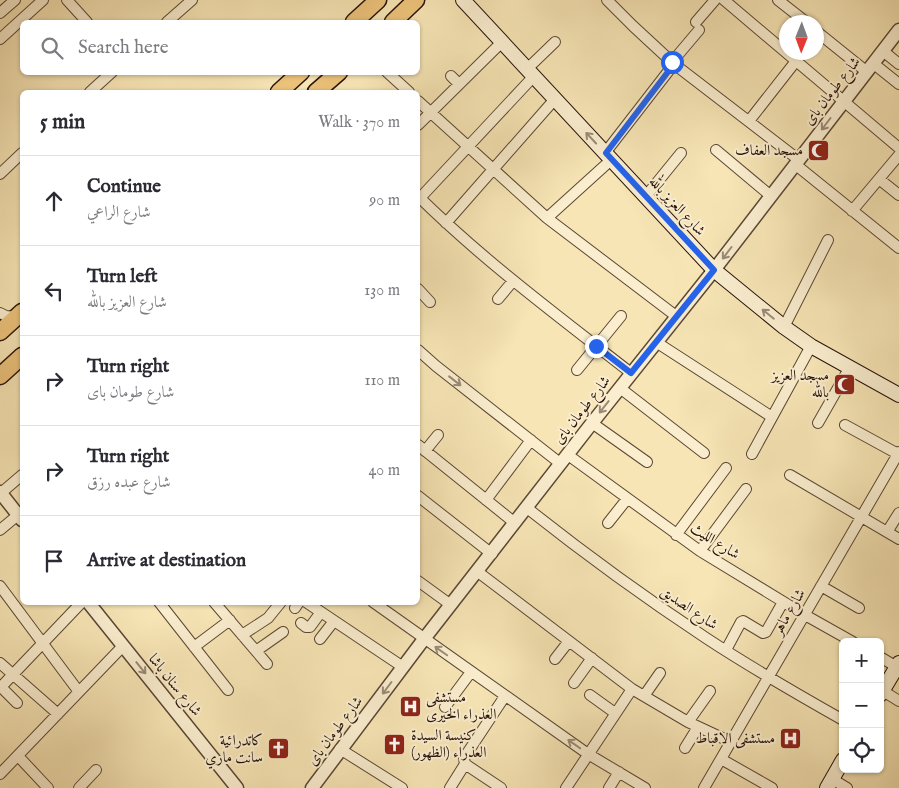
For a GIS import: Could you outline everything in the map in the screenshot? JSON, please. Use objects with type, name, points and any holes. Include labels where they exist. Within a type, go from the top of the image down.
[{"type":"main road","points":[[356,20],[378,0]]},
{"type":"main road","points":[[395,20],[416,0]]},
{"type":"main road","name":"شارع العزيز بالله","points":[[463,0],[714,270],[784,327],[812,346],[899,395]]},
{"type":"main road","points":[[282,90],[298,75]]},
{"type":"main road","points":[[318,90],[336,75]]},
{"type":"main road","points":[[0,332],[20,314]]},
{"type":"main road","points":[[0,376],[20,358]]},
{"type":"main road","points":[[884,688],[898,665]]},
{"type":"main road","points":[[829,784],[839,767]]},
{"type":"street","points":[[0,13],[15,0]]},
{"type":"street","points":[[21,20],[43,0]]},
{"type":"street","points":[[68,0],[85,20]]},
{"type":"street","points":[[169,20],[192,0]]},
{"type":"street","points":[[607,0],[673,63],[749,121],[852,210],[897,242]]},
{"type":"street","points":[[547,218],[608,156],[715,0]]},
{"type":"street","points":[[724,0],[899,148]]},
{"type":"street","points":[[778,0],[797,15]]},
{"type":"street","points":[[0,39],[20,21]]},
{"type":"street","name":"شارع طومان باى","points":[[312,788],[424,639],[631,373],[714,270],[899,30]]},
{"type":"street","points":[[824,36],[870,68],[899,84]]},
{"type":"street","points":[[420,123],[502,42]]},
{"type":"street","points":[[420,196],[468,147],[555,42]]},
{"type":"street","points":[[883,51],[899,64]]},
{"type":"street","points":[[749,121],[796,61]]},
{"type":"street","points":[[92,90],[109,75]]},
{"type":"street","points":[[390,75],[407,90]]},
{"type":"street","points":[[451,76],[458,84]]},
{"type":"street","points":[[446,223],[555,99]]},
{"type":"street","points":[[420,103],[547,218],[676,316]]},
{"type":"street","points":[[716,150],[770,196]]},
{"type":"street","points":[[646,196],[681,153]]},
{"type":"street","points":[[0,174],[20,155]]},
{"type":"street","points":[[852,210],[899,155]]},
{"type":"street","points":[[879,179],[899,195]]},
{"type":"street","points":[[420,198],[513,281],[631,373]]},
{"type":"street","points":[[784,327],[828,240]]},
{"type":"street","points":[[498,299],[513,281]]},
{"type":"street","points":[[420,291],[430,302]]},
{"type":"street","points":[[0,313],[6,316],[20,314]]},
{"type":"street","points":[[578,370],[620,316]]},
{"type":"street","points":[[656,342],[772,417]]},
{"type":"street","points":[[752,454],[812,346]]},
{"type":"street","name":"شارع الليث","points":[[420,352],[531,440],[627,499],[700,551],[846,638]]},
{"type":"street","points":[[818,423],[850,367]]},
{"type":"street","points":[[620,388],[704,452]]},
{"type":"street","points":[[592,423],[647,462]]},
{"type":"street","points":[[846,425],[898,453]]},
{"type":"street","points":[[438,435],[421,448],[515,524]]},
{"type":"street","points":[[486,500],[531,440]]},
{"type":"street","name":"شارع ماهر","points":[[704,788],[861,517],[895,468],[898,453]]},
{"type":"street","points":[[676,535],[726,468]]},
{"type":"street","points":[[790,475],[899,539]]},
{"type":"street","points":[[0,530],[20,517],[1,493],[20,477]]},
{"type":"street","points":[[700,551],[746,489]]},
{"type":"street","points":[[420,498],[492,554]]},
{"type":"street","points":[[608,523],[627,499]]},
{"type":"street","name":"شارع الصديق","points":[[527,508],[632,588],[769,677],[839,718]]},
{"type":"street","points":[[887,532],[899,513]]},
{"type":"street","points":[[478,572],[632,689],[688,722],[732,742]]},
{"type":"street","points":[[420,583],[452,605]]},
{"type":"street","points":[[0,586],[79,692]]},
{"type":"street","points":[[821,586],[859,608]]},
{"type":"street","points":[[726,650],[743,621],[763,633],[766,632],[783,602]]},
{"type":"street","points":[[17,703],[1,688],[79,605]]},
{"type":"street","name":"شارع سنان باشا","points":[[90,605],[237,788]]},
{"type":"street","points":[[162,605],[228,690]]},
{"type":"street","points":[[217,605],[267,664]]},
{"type":"street","points":[[242,635],[268,618],[279,605]]},
{"type":"street","points":[[310,605],[403,667]]},
{"type":"street","points":[[377,605],[588,754],[645,788]]},
{"type":"street","points":[[301,623],[306,627],[310,626],[321,612]]},
{"type":"street","points":[[194,647],[230,620]]},
{"type":"street","points":[[320,639],[334,621]]},
{"type":"street","points":[[256,651],[283,632]]},
{"type":"street","points":[[555,659],[569,641]]},
{"type":"street","points":[[0,774],[123,646]]},
{"type":"street","points":[[574,684],[592,658]]},
{"type":"street","points":[[884,659],[898,665]]},
{"type":"street","points":[[0,663],[58,714]]},
{"type":"street","points":[[445,707],[471,672]]},
{"type":"street","points":[[644,696],[660,673]]},
{"type":"street","points":[[566,788],[632,689]]},
{"type":"street","points":[[688,722],[710,691]]},
{"type":"street","points":[[884,694],[899,701]]},
{"type":"street","points":[[590,695],[615,713]]},
{"type":"street","points":[[450,788],[505,696]]},
{"type":"street","points":[[685,748],[698,727]]},
{"type":"street","points":[[340,749],[402,788]]},
{"type":"street","points":[[18,756],[48,788]]},
{"type":"street","points":[[721,759],[772,788]]},
{"type":"street","points":[[465,761],[501,788]]},
{"type":"street","points":[[79,788],[96,770]]},
{"type":"street","points":[[609,788],[619,772]]},
{"type":"street","points":[[829,784],[848,788]]},
{"type":"place","name":"مسجد العفاف","points":[[819,150]]},
{"type":"place","name":"مسجد العزيز بالله","points":[[845,384]]},
{"type":"place","name":"مستشفى العذراء الخيرى","points":[[410,706]]},
{"type":"place","name":"مستشفى الاقباط","points":[[791,738]]},
{"type":"place","name":"كنيسة السيدة العذراء (الظهور)","points":[[395,744]]},
{"type":"place","name":"كاتدرائية سانت ماري","points":[[279,749]]},
{"type":"route","points":[[596,346],[631,373],[714,270],[606,153],[654,92],[674,64],[672,62]]}]
